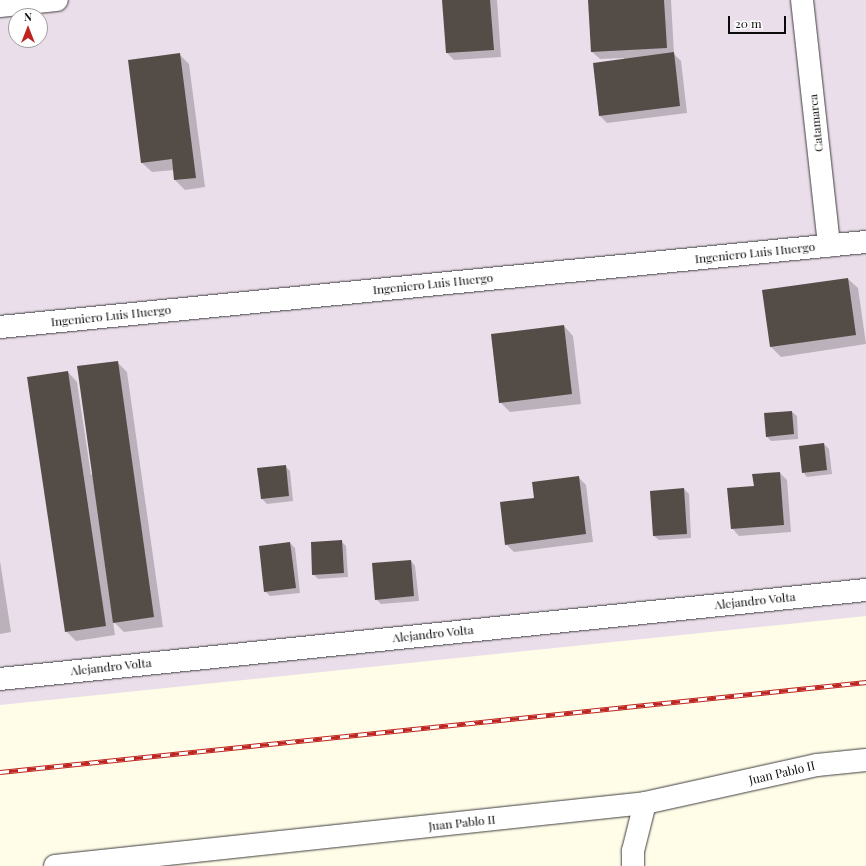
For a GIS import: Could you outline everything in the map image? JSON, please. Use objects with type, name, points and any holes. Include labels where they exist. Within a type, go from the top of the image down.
[{"type":"street","points":[[0,6],[58,0]]},
{"type":"street","name":"Catamarca","points":[[802,0],[829,246]]},
{"type":"street","name":"Ingeniero Luis Huergo","points":[[0,327],[866,242]]},
{"type":"street","name":"Alejandro Volta","points":[[0,679],[866,590]]},
{"type":"street","name":"Juan Pablo II","points":[[55,866],[645,803],[818,765],[866,760]]},
{"type":"street","points":[[633,866],[633,851],[645,803]]},
{"type":"shaded area","points":[[0,0],[866,0],[866,616],[0,705]]},
{"type":"building","points":[[442,0],[490,0],[494,50],[446,53]]},
{"type":"building","points":[[588,0],[664,0],[667,48],[591,52]]},
{"type":"building","points":[[674,52],[680,106],[599,116],[593,63]]},
{"type":"building","points":[[180,53],[196,178],[174,180],[172,159],[141,163],[128,60]]},
{"type":"building","points":[[848,278],[856,335],[770,347],[762,290]]},
{"type":"building","points":[[564,325],[572,394],[499,403],[491,334]]},
{"type":"building","points":[[118,361],[154,617],[113,623],[77,366]]},
{"type":"building","points":[[68,371],[106,626],[65,632],[27,377]]},
{"type":"building","points":[[792,411],[794,434],[766,437],[764,413]]},
{"type":"building","points":[[824,443],[827,470],[802,473],[799,446]]},
{"type":"building","points":[[286,465],[289,496],[261,499],[257,468]]},
{"type":"building","points":[[780,472],[784,525],[731,529],[727,488],[754,486],[752,474]]},
{"type":"building","points":[[579,476],[586,534],[505,545],[500,502],[534,498],[532,482]]},
{"type":"building","points":[[684,488],[687,534],[653,536],[650,491]]},
{"type":"building","points":[[342,540],[344,573],[312,575],[311,542]]},
{"type":"building","points":[[290,542],[296,588],[264,592],[259,546]]},
{"type":"building","points":[[411,560],[414,596],[375,600],[372,563]]},
{"type":"railway","points":[[0,772],[866,682]]}]
